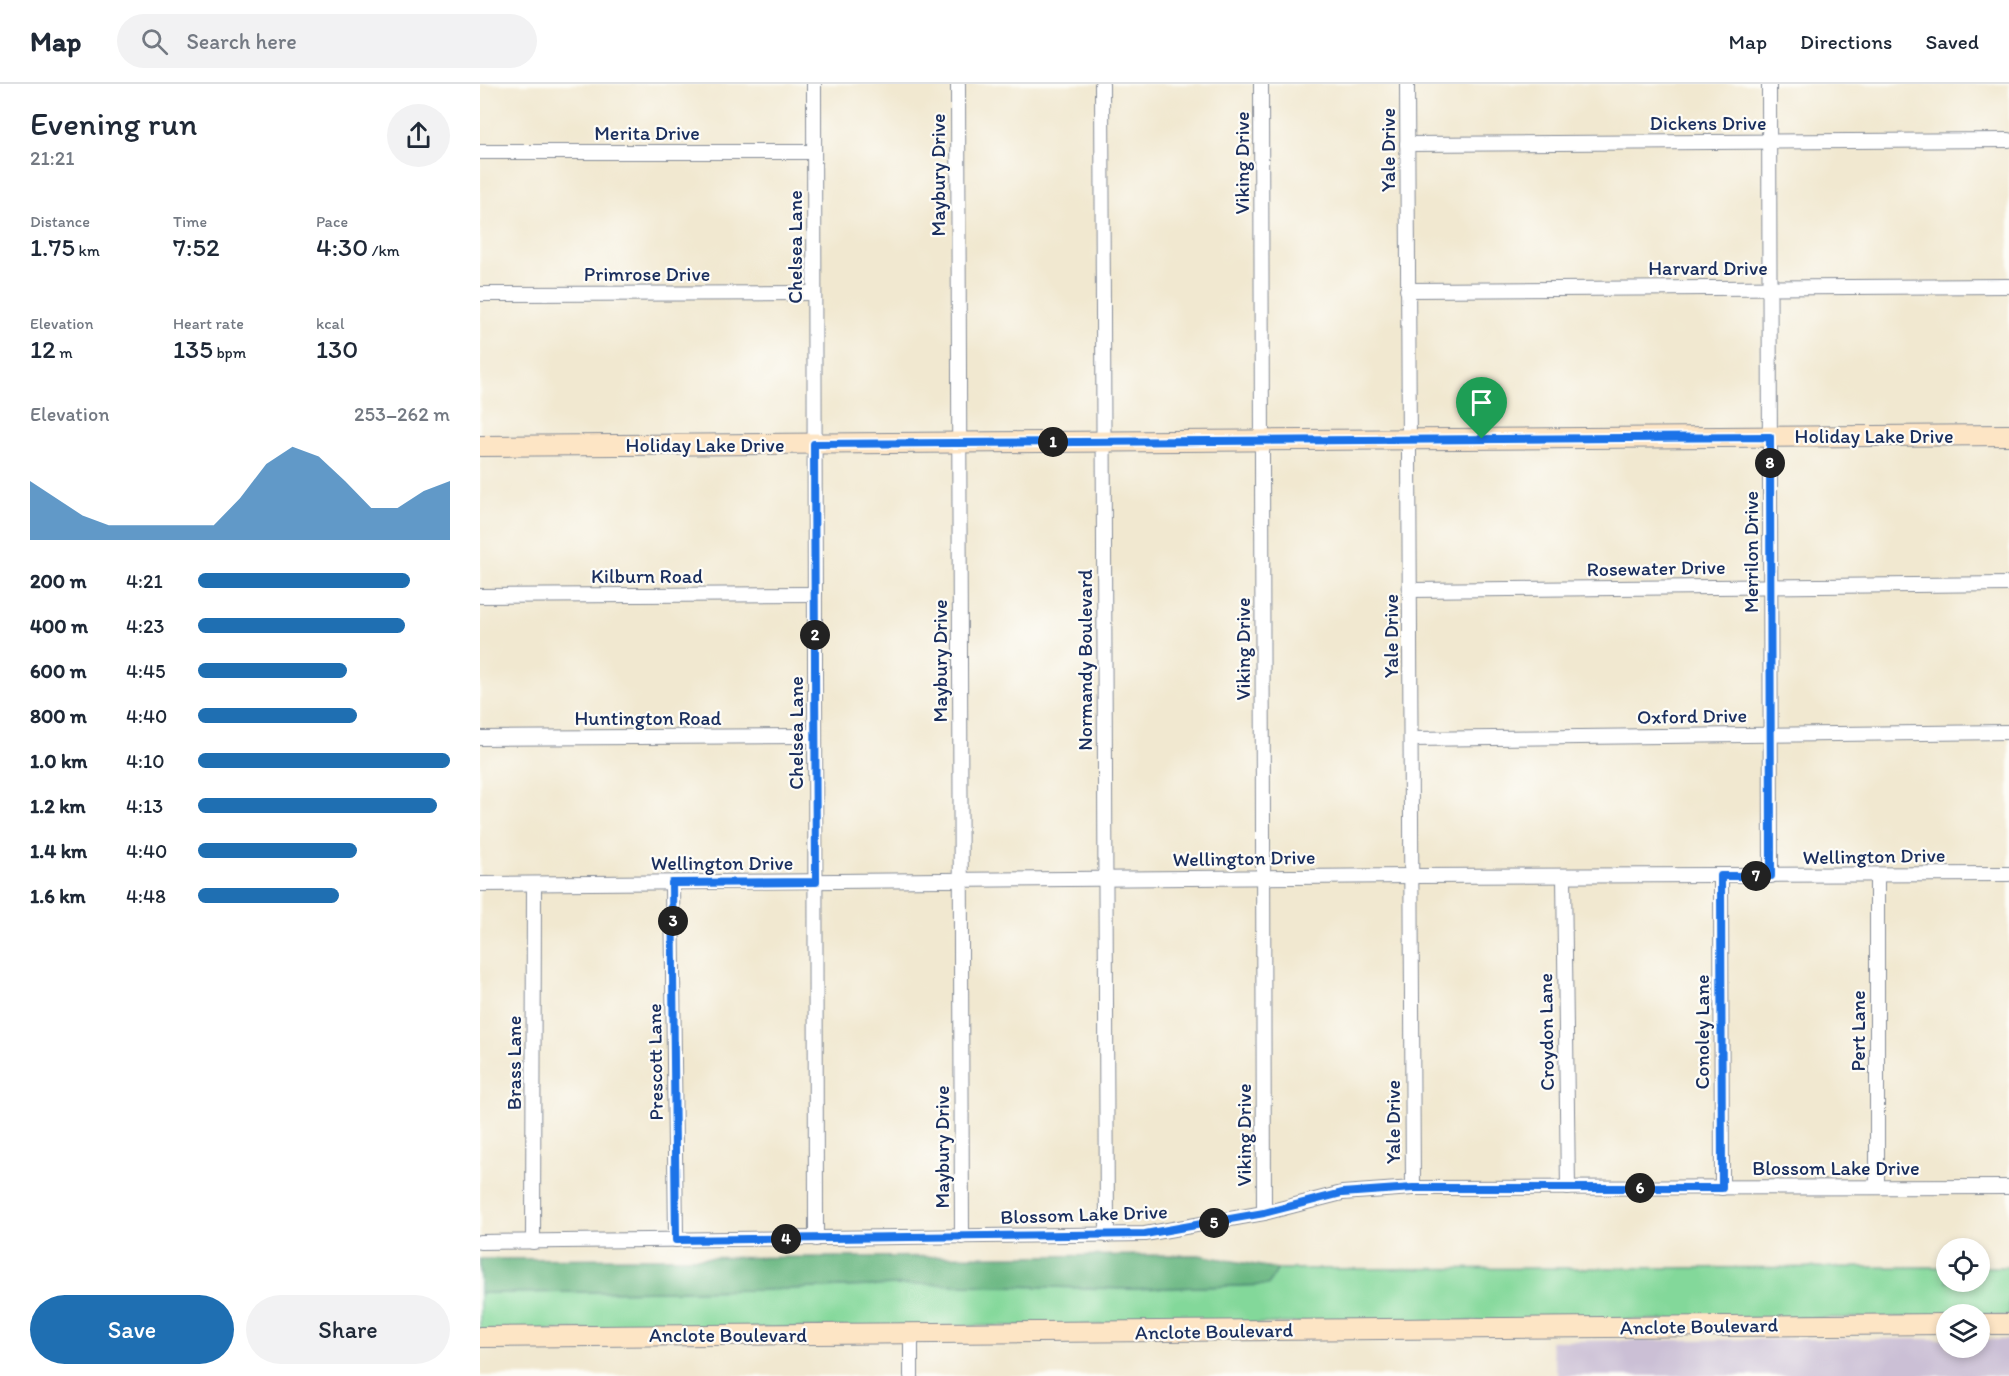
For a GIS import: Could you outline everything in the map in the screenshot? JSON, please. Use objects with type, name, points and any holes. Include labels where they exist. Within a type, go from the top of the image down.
[{"type":"street","name":"Chelsea Lane","points":[[814,84],[816,1239]]},
{"type":"street","name":"Maybury Drive","points":[[958,84],[962,1237]]},
{"type":"street","name":"Normandy Boulevard","points":[[1102,84],[1107,1235]]},
{"type":"street","name":"Viking Drive","points":[[1261,84],[1264,1213]]},
{"type":"street","name":"Yale Drive","points":[[1407,84],[1413,1188]]},
{"type":"street","name":"Merrilon Drive","points":[[1769,84],[1771,876]]},
{"type":"street","name":"Dickens Drive","points":[[1407,144],[2009,140]]},
{"type":"street","name":"Merita Drive","points":[[480,152],[814,152]]},
{"type":"street","name":"Harvard Drive","points":[[1407,290],[2009,286]]},
{"type":"street","name":"Primrose Drive","points":[[480,294],[814,294]]},
{"type":"street","name":"Holiday Lake Drive","points":[[480,446],[2009,435]]},
{"type":"street","name":"Rosewater Drive","points":[[1411,590],[2009,584]]},
{"type":"street","name":"Kilburn Road","points":[[480,596],[815,594]]},
{"type":"street","name":"Oxford Drive","points":[[1411,739],[2009,732]]},
{"type":"street","name":"Huntington Road","points":[[480,738],[815,736]]},
{"type":"street","name":"Wellington Drive","points":[[480,884],[1412,876],[2009,874]]},
{"type":"street","name":"Pert Lane","points":[[1877,875],[1877,1187]]},
{"type":"street","name":"Croydon Lane","points":[[1564,876],[1568,1188]]},
{"type":"street","name":"Conoley Lane","points":[[1721,876],[1722,1188]]},
{"type":"street","name":"Prescott Lane","points":[[672,883],[676,1240]]},
{"type":"street","name":"Brass Lane","points":[[533,1242],[534,884]]},
{"type":"street","name":"Blossom Lake Drive","points":[[480,1242],[1145,1234],[1186,1229],[1264,1213],[1342,1193],[1413,1188],[2009,1187]]},
{"type":"street","name":"Anclote Boulevard","points":[[480,1337],[1936,1324]]},
{"type":"street","points":[[1990,1324],[2009,1324]]},
{"type":"street","points":[[911,1333],[911,1376]]},
{"type":"shaded area","points":[[1936,1339],[1936,1358],[1990,1358],[1990,1339],[2009,1340],[2009,1376],[1558,1376],[1550,1341]]},
{"type":"green space","points":[[1199,1255],[1278,1269],[1268,1285],[1130,1289],[926,1284],[760,1290],[480,1293],[480,1259]]},
{"type":"green space","points":[[1936,1267],[1936,1292],[1990,1292],[1990,1267],[2009,1267],[2009,1316],[1990,1315],[1990,1304],[1936,1304],[1936,1317],[480,1331],[480,1293],[760,1290],[923,1284],[1130,1289],[1267,1285],[1278,1269]]},
{"type":"route","points":[[1770,437],[1771,876],[1721,876],[1722,1188],[1413,1188],[1342,1193],[1264,1213],[1186,1229],[1145,1234],[676,1240],[672,883],[816,882],[814,444],[1482,439],[1770,437]]}]
